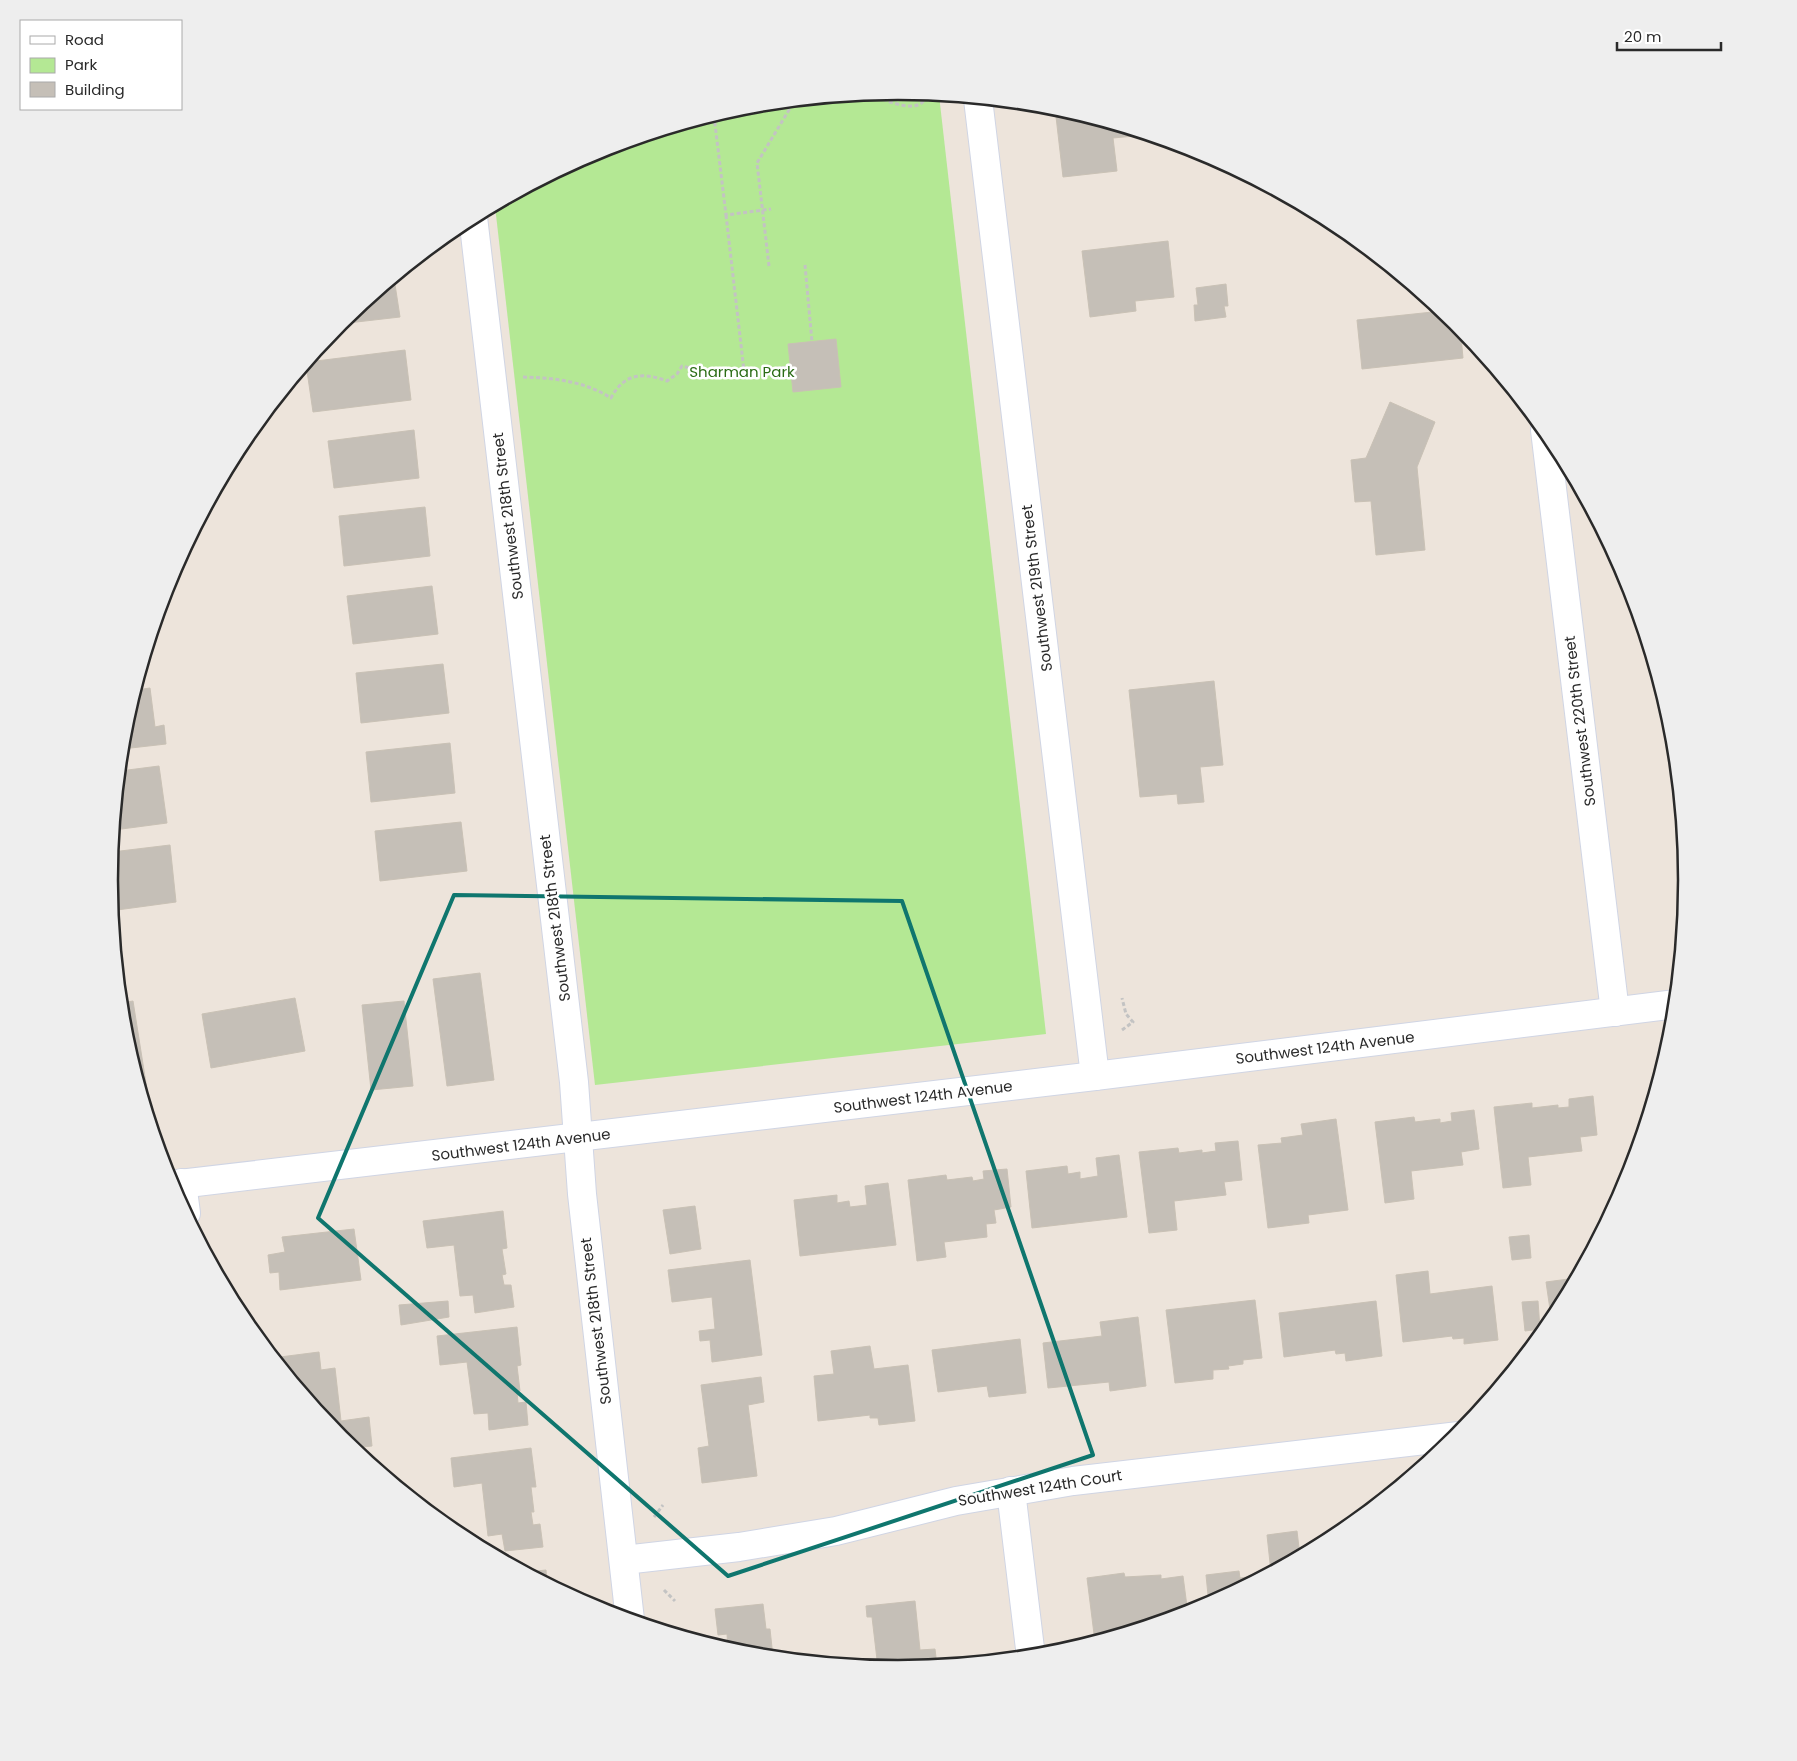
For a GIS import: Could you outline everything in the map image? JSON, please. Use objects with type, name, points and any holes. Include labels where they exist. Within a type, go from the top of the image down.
[{"type":"street","name":"Southwest 219th Street","points":[[979,105],[1095,1076]]},
{"type":"street","name":"Southwest 218th Street","points":[[474,226],[574,1082],[582,1194],[629,1613]]},
{"type":"street","name":"Southwest 220th Street","points":[[1547,447],[1615,1012]]},
{"type":"street","name":"Southwest 124th Avenue","points":[[179,1184],[1095,1076],[1668,1005]]},
{"type":"street","name":"Southwest 124th Court","points":[[624,1560],[740,1547],[827,1532],[956,1501],[1073,1480],[1444,1438]]},
{"type":"street","points":[[1011,1491],[1030,1649]]},
{"type":"path","points":[[886,100],[894,104],[912,106],[924,101]]},
{"type":"path","points":[[768,266],[756,163],[790,108]]},
{"type":"path","points":[[715,122],[744,371]]},
{"type":"path","points":[[726,215],[771,209]]},
{"type":"path","points":[[805,265],[812,342]]},
{"type":"path","points":[[520,377],[556,378],[603,393],[611,398],[616,389],[632,377],[644,375],[667,381],[677,374],[682,366],[706,372],[791,367]]},
{"type":"path","points":[[1117,1033],[1132,1022],[1126,1014],[1122,998]]},
{"type":"path","points":[[654,1517],[663,1505]]},
{"type":"path","points":[[664,1590],[675,1601]]},
{"type":"highlighted area","points":[[454,895],[902,901],[1093,1455],[728,1576],[318,1218]]},
{"type":"green space","name":"Sharman Park","points":[[898,100],[940,102],[1046,1034],[595,1085],[496,213],[553,180],[600,159],[648,141],[696,127],[746,115],[797,107],[847,102]]},
{"type":"building","points":[[1056,116],[1132,136],[1113,138],[1117,171],[1063,177]]},
{"type":"building","points":[[1168,241],[1174,297],[1135,301],[1136,311],[1090,317],[1082,251]]},
{"type":"building","points":[[1226,284],[1228,306],[1224,306],[1226,317],[1195,321],[1194,305],[1198,305],[1196,288]]},
{"type":"building","points":[[395,285],[400,317],[354,322]]},
{"type":"building","points":[[1432,312],[1461,341],[1463,358],[1362,369],[1357,320]]},
{"type":"building","points":[[836,339],[841,387],[793,392],[788,344]]},
{"type":"building","points":[[405,350],[411,400],[313,412],[307,372],[317,361]]},
{"type":"building","points":[[1390,402],[1435,422],[1417,467],[1425,550],[1376,555],[1371,501],[1355,502],[1351,460],[1366,458]]},
{"type":"building","points":[[414,430],[419,478],[334,488],[328,441]]},
{"type":"building","points":[[425,507],[430,556],[344,566],[339,516]]},
{"type":"building","points":[[432,586],[438,634],[353,644],[347,596]]},
{"type":"building","points":[[443,664],[449,713],[361,723],[356,673]]},
{"type":"building","points":[[1214,681],[1223,765],[1200,767],[1204,802],[1178,804],[1177,794],[1140,797],[1129,690]]},
{"type":"building","points":[[150,688],[155,727],[164,725],[166,744],[130,748],[133,728],[142,689]]},
{"type":"building","points":[[450,743],[455,793],[371,802],[366,752]]},
{"type":"building","points":[[159,766],[167,823],[120,829],[126,770]]},
{"type":"building","points":[[461,822],[467,871],[380,881],[375,831]]},
{"type":"building","points":[[170,845],[176,902],[119,910],[119,851]]},
{"type":"building","points":[[480,973],[494,1080],[447,1086],[433,979]]},
{"type":"building","points":[[295,998],[305,1051],[211,1068],[202,1014]]},
{"type":"building","points":[[133,1001],[147,1090],[133,1033],[128,1002]]},
{"type":"building","points":[[404,1001],[413,1086],[371,1090],[362,1005]]},
{"type":"building","points":[[1593,1096],[1597,1135],[1580,1137],[1582,1151],[1528,1157],[1531,1185],[1503,1188],[1494,1107],[1532,1103],[1532,1108],[1558,1105],[1558,1108],[1569,1107],[1569,1099]]},
{"type":"building","points":[[1474,1110],[1479,1149],[1461,1152],[1463,1165],[1411,1171],[1414,1199],[1385,1203],[1375,1122],[1414,1117],[1415,1122],[1440,1119],[1440,1123],[1452,1121],[1451,1113]]},
{"type":"building","points":[[1336,1119],[1348,1210],[1308,1215],[1309,1223],[1268,1228],[1258,1145],[1282,1143],[1281,1138],[1303,1135],[1301,1124]]},
{"type":"building","points":[[1238,1141],[1242,1180],[1224,1182],[1226,1195],[1174,1201],[1177,1230],[1149,1233],[1139,1152],[1178,1148],[1179,1153],[1202,1150],[1202,1153],[1216,1151],[1215,1143]]},
{"type":"building","points":[[1119,1155],[1127,1217],[1032,1228],[1026,1171],[1067,1166],[1068,1174],[1080,1172],[1080,1179],[1098,1176],[1096,1158]]},
{"type":"building","points":[[1007,1169],[1011,1207],[994,1210],[996,1223],[986,1224],[987,1237],[944,1242],[946,1257],[917,1261],[908,1180],[946,1175],[947,1180],[972,1177],[973,1181],[984,1179],[983,1171]]},
{"type":"building","points":[[888,1183],[896,1245],[800,1256],[794,1200],[837,1195],[837,1203],[849,1201],[850,1207],[867,1205],[865,1186]]},
{"type":"building","points":[[695,1206],[701,1249],[670,1254],[663,1210]]},
{"type":"building","points":[[503,1211],[507,1248],[502,1249],[506,1274],[502,1275],[504,1285],[511,1285],[514,1307],[475,1313],[473,1295],[460,1296],[454,1245],[427,1248],[423,1221]]},
{"type":"building","points":[[354,1229],[361,1280],[280,1290],[279,1272],[270,1273],[268,1255],[285,1252],[282,1237]]},
{"type":"building","points":[[1529,1235],[1531,1258],[1512,1260],[1509,1237]]},
{"type":"building","points":[[750,1260],[762,1355],[712,1362],[710,1340],[700,1341],[699,1331],[715,1329],[712,1297],[672,1302],[668,1270]]},
{"type":"building","points":[[1428,1271],[1430,1294],[1492,1286],[1498,1340],[1464,1344],[1464,1338],[1453,1339],[1452,1336],[1403,1342],[1396,1275]]},
{"type":"building","points":[[1569,1279],[1550,1309],[1546,1282]]},
{"type":"building","points":[[1255,1300],[1262,1358],[1243,1360],[1243,1364],[1228,1366],[1229,1369],[1213,1370],[1213,1379],[1175,1383],[1166,1310]]},
{"type":"building","points":[[448,1301],[449,1317],[401,1325],[399,1305]]},
{"type":"building","points":[[1376,1301],[1382,1356],[1346,1361],[1345,1353],[1336,1354],[1335,1350],[1284,1357],[1279,1313]]},
{"type":"building","points":[[1538,1301],[1540,1325],[1536,1329],[1525,1331],[1522,1302]]},
{"type":"building","points":[[1138,1317],[1146,1386],[1110,1391],[1109,1382],[1048,1388],[1043,1343],[1102,1336],[1100,1322]]},
{"type":"building","points":[[517,1327],[521,1365],[517,1366],[520,1391],[517,1391],[518,1403],[526,1402],[528,1425],[489,1430],[488,1413],[474,1414],[467,1362],[440,1365],[437,1336]]},
{"type":"building","points":[[1020,1339],[1026,1393],[989,1397],[987,1386],[938,1392],[932,1350]]},
{"type":"building","points":[[870,1346],[874,1369],[908,1365],[915,1421],[879,1425],[878,1418],[870,1418],[870,1415],[818,1421],[814,1376],[834,1374],[831,1351]]},
{"type":"building","points":[[319,1352],[321,1370],[335,1368],[341,1421],[369,1417],[372,1446],[363,1447],[347,1432],[280,1357]]},
{"type":"building","points":[[761,1377],[764,1402],[748,1405],[757,1476],[702,1483],[698,1448],[709,1446],[701,1385]]},
{"type":"building","points":[[531,1448],[536,1487],[531,1487],[534,1512],[531,1512],[533,1525],[540,1524],[543,1547],[505,1551],[502,1534],[488,1536],[482,1483],[454,1487],[451,1458]]},
{"type":"building","points":[[1297,1531],[1299,1550],[1270,1566],[1267,1535]]},
{"type":"building","points":[[546,1570],[547,1577],[535,1571]]},
{"type":"building","points":[[1239,1571],[1240,1578],[1252,1577],[1208,1597],[1206,1575]]},
{"type":"building","points":[[1124,1573],[1125,1577],[1161,1575],[1161,1579],[1183,1576],[1187,1606],[1149,1620],[1094,1636],[1087,1578]]},
{"type":"building","points":[[915,1601],[920,1650],[935,1649],[936,1660],[877,1660],[872,1617],[867,1617],[866,1606]]},
{"type":"building","points":[[763,1604],[766,1629],[770,1629],[772,1650],[727,1642],[727,1634],[718,1635],[715,1609]]}]
